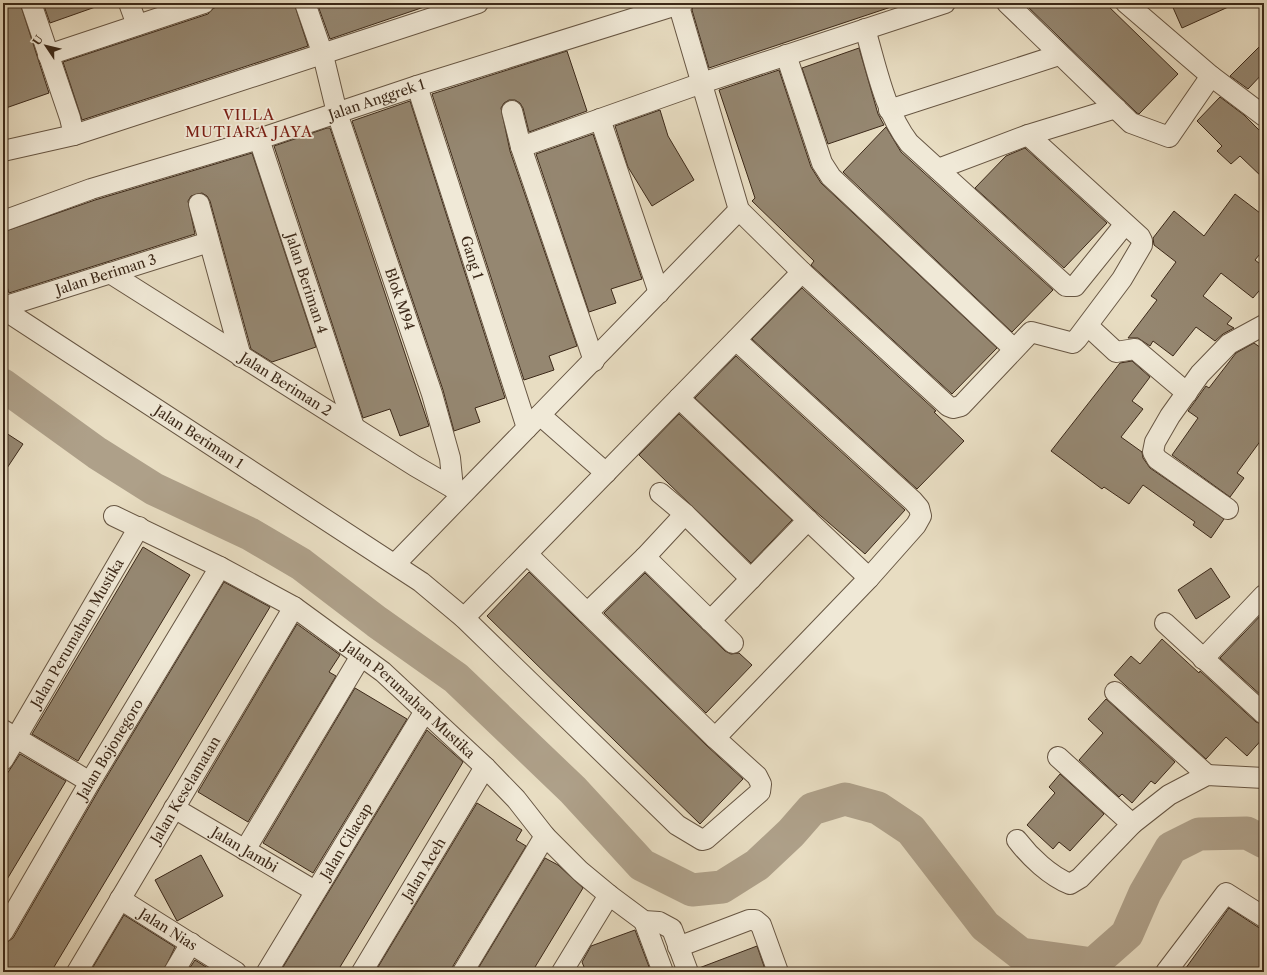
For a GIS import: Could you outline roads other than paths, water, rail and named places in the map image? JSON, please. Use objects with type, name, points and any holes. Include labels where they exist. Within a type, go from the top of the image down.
[{"type":"street","points":[[31,3],[72,126]]},
{"type":"street","points":[[129,3],[137,26]]},
{"type":"street","points":[[48,55],[204,3]]},
{"type":"street","name":"Blok M94","points":[[305,3],[323,55],[337,113],[432,394],[450,458],[457,492]]},
{"type":"street","points":[[3,151],[72,126],[323,55],[478,3]]},
{"type":"street","points":[[680,3],[739,210],[802,272],[948,406],[953,408],[961,406],[1031,332],[1072,342],[1088,326],[1122,279],[1142,245],[1140,237],[1028,135]]},
{"type":"street","name":"Jalan Anggrek 1","points":[[3,221],[91,189],[258,139],[417,86],[680,3]]},
{"type":"street","points":[[521,147],[702,83],[945,3]]},
{"type":"street","points":[[1007,3],[1059,55],[1137,126],[1169,137],[1211,76]]},
{"type":"street","points":[[1126,3],[1211,76],[1264,116]]},
{"type":"street","points":[[865,29],[889,110],[900,130],[910,143],[1066,286],[1075,286],[1125,224]]},
{"type":"street","points":[[786,55],[822,163],[830,177],[1014,349]]},
{"type":"street","points":[[889,110],[1059,55]]},
{"type":"street","name":"Gang 1","points":[[417,86],[533,422]]},
{"type":"street","points":[[938,169],[1028,135],[1116,108]]},
{"type":"street","points":[[512,110],[521,147],[594,361]]},
{"type":"street","points":[[600,119],[659,293]]},
{"type":"street","name":"Jalan Beriman 4","points":[[258,139],[354,427]]},
{"type":"street","points":[[199,204],[241,358]]},
{"type":"street","points":[[395,564],[457,492],[533,422],[594,361],[739,210]]},
{"type":"street","name":"Jalan Beriman 3","points":[[3,308],[209,242]]},
{"type":"street","points":[[464,618],[802,272]]},
{"type":"street","name":"Jalan Beriman 2","points":[[110,273],[241,358],[457,492]]},
{"type":"street","name":"Jalan Beriman 1","points":[[3,308],[421,582],[464,618],[677,824],[702,840],[712,835],[760,792],[761,784],[756,776],[715,738]]},
{"type":"street","points":[[1228,509],[1157,459],[1154,452],[1154,442],[1170,416],[1200,374],[1229,344],[1264,325]]},
{"type":"street","points":[[1088,326],[1116,352],[1135,349],[1186,393]]},
{"type":"street","points":[[526,554],[715,738],[869,578],[916,525],[922,516],[919,508],[736,340]]},
{"type":"street","points":[[679,398],[869,578]]},
{"type":"street","points":[[533,422],[606,473]]},
{"type":"street","points":[[660,492],[685,514],[751,579]]},
{"type":"street","points":[[587,613],[645,557],[685,514]]},
{"type":"street","name":"Jalan Perumahan Mustika","points":[[114,516],[220,567],[294,607],[384,672],[485,767],[516,799],[545,836],[580,871],[608,895],[644,920],[666,924],[672,929],[688,972]]},
{"type":"street","points":[[710,621],[808,520]]},
{"type":"street","name":"Jalan Perumahan Mustika","points":[[3,760],[9,734],[139,527]]},
{"type":"street","points":[[645,557],[733,643]]},
{"type":"street","name":"Jalan Bojonegoro","points":[[3,932],[90,782],[220,567]]},
{"type":"street","points":[[1203,659],[1264,595]]},
{"type":"street","name":"Jalan Keselamatan","points":[[77,972],[294,607]]},
{"type":"street","points":[[1165,623],[1264,714]]},
{"type":"street","points":[[245,850],[361,656]]},
{"type":"street","points":[[1115,692],[1206,775]]},
{"type":"street","name":"Jalan Cilacap","points":[[267,972],[425,711]]},
{"type":"street","points":[[9,734],[90,782]]},
{"type":"street","points":[[1058,757],[1132,824]]},
{"type":"street","name":"Jalan Aceh","points":[[362,972],[485,767]]},
{"type":"street","points":[[1017,840],[1026,851],[1060,880],[1070,884],[1080,878],[1132,824],[1169,795],[1206,775],[1264,778]]},
{"type":"street","name":"Jalan Jambi","points":[[174,808],[315,891]]},
{"type":"street","points":[[463,972],[545,836]]},
{"type":"street","points":[[1166,972],[1226,893],[1264,917]]},
{"type":"street","points":[[568,968],[608,895]]},
{"type":"street","name":"Jalan Nias","points":[[120,899],[236,972]]},
{"type":"street","points":[[644,920],[663,972]]},
{"type":"street","points":[[678,947],[749,920],[755,920],[761,925],[778,972]]},
{"type":"street","points":[[174,972],[191,943]]},
{"type":"waterway","points":[[3,385],[97,453],[154,489],[250,534],[301,564],[377,622],[456,678],[573,790],[642,865],[692,890],[722,887],[757,865],[791,833],[812,809],[845,799],[878,808],[911,830],[985,926],[1021,954],[1093,964],[1127,934],[1145,893],[1171,848],[1199,834],[1247,833],[1264,842]]},
{"type":"district","name":"VILLA MUTIARA JAYA","points":[[249,122]]}]
